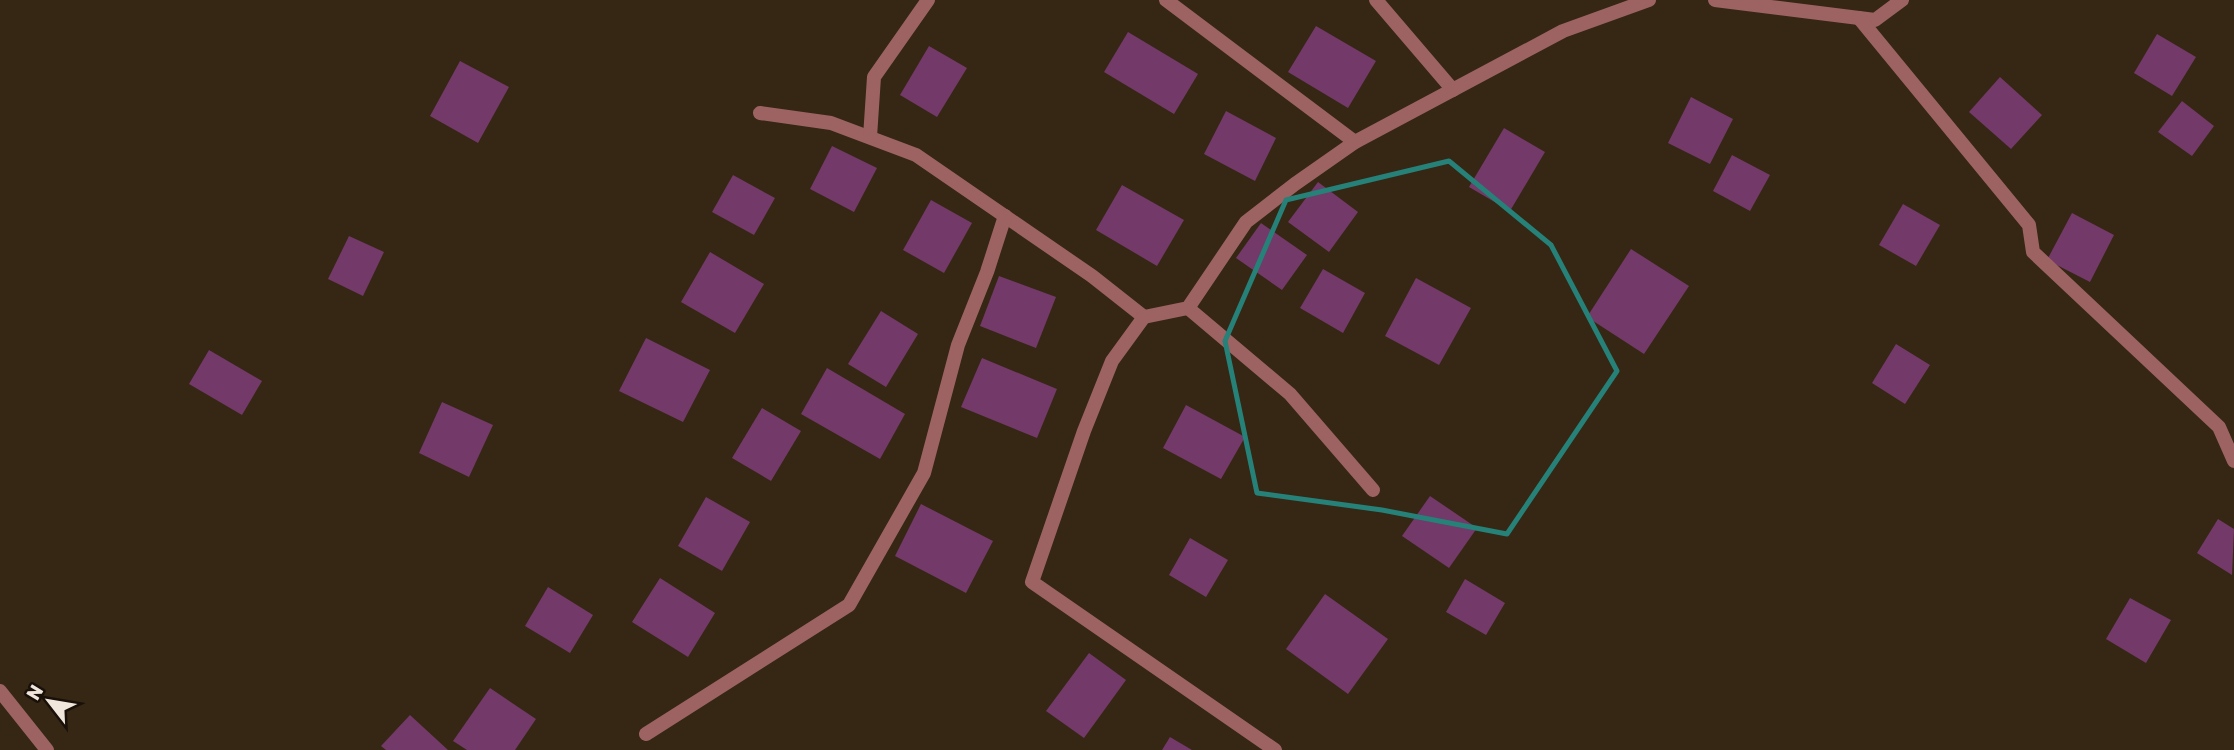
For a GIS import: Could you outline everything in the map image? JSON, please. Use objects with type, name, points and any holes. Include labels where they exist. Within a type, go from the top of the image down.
[{"type":"street","points":[[870,137],[874,77],[928,0]]},
{"type":"street","points":[[1166,0],[1355,142]]},
{"type":"street","points":[[1376,0],[1453,90]]},
{"type":"street","points":[[1275,750],[1032,582],[1084,431],[1112,361],[1144,317],[1188,308],[1246,222],[1355,142],[1563,31],[1649,0]]},
{"type":"street","points":[[1715,0],[1875,20],[1902,0]]},
{"type":"street","points":[[1859,18],[2029,225],[2033,252],[2219,427],[2234,461]]},
{"type":"street","points":[[760,113],[831,122],[916,156],[1092,275],[1144,317]]},
{"type":"street","points":[[646,734],[849,605],[924,474],[958,345],[987,272],[1005,216]]},
{"type":"street","points":[[1188,308],[1290,394],[1373,490]]},
{"type":"street","points":[[0,691],[47,750]]},
{"type":"highlighted area","points":[[1449,161],[1551,245],[1617,371],[1507,534],[1382,510],[1257,493],[1225,341],[1286,200]]},
{"type":"building","points":[[1316,26],[1376,61],[1348,108],[1288,72]]},
{"type":"building","points":[[1128,32],[1198,74],[1174,114],[1104,72]]},
{"type":"building","points":[[2157,34],[2196,57],[2172,96],[2134,73]]},
{"type":"building","points":[[929,46],[967,68],[937,117],[900,95]]},
{"type":"building","points":[[460,61],[509,87],[478,143],[430,116]]},
{"type":"building","points":[[2000,77],[2042,115],[2011,149],[1969,112]]},
{"type":"building","points":[[1691,97],[1733,119],[1710,164],[1668,143]]},
{"type":"building","points":[[2182,101],[2214,126],[2192,156],[2158,132]]},
{"type":"building","points":[[1226,111],[1276,138],[1255,181],[1204,154]]},
{"type":"building","points":[[1504,128],[1545,152],[1510,211],[1469,187]]},
{"type":"building","points":[[832,146],[877,168],[854,212],[810,189]]},
{"type":"building","points":[[1732,155],[1770,175],[1750,211],[1713,191]]},
{"type":"building","points":[[733,175],[775,198],[754,235],[712,212]]},
{"type":"building","points":[[1318,182],[1358,212],[1329,252],[1288,222]]},
{"type":"building","points":[[1122,185],[1184,220],[1157,266],[1096,230]]},
{"type":"building","points":[[931,200],[972,223],[944,273],[903,250]]},
{"type":"building","points":[[1903,204],[1940,225],[1916,266],[1879,245]]},
{"type":"building","points":[[2072,213],[2114,235],[2090,282],[2047,260]]},
{"type":"building","points":[[1261,223],[1307,255],[1282,290],[1236,258]]},
{"type":"building","points":[[349,236],[384,252],[363,296],[328,279]]},
{"type":"building","points":[[1631,249],[1689,286],[1644,354],[1587,317]]},
{"type":"building","points":[[710,252],[764,284],[735,333],[681,302]]},
{"type":"building","points":[[1323,269],[1365,293],[1343,333],[1300,308]]},
{"type":"building","points":[[999,276],[1056,297],[1036,348],[980,326]]},
{"type":"building","points":[[1416,278],[1471,308],[1439,365],[1385,336]]},
{"type":"building","points":[[881,311],[918,334],[886,387],[848,364]]},
{"type":"building","points":[[646,338],[710,370],[683,422],[619,391]]},
{"type":"building","points":[[1896,344],[1930,365],[1905,404],[1872,383]]},
{"type":"building","points":[[209,350],[262,381],[242,415],[189,384]]},
{"type":"building","points":[[982,358],[1057,389],[1037,438],[961,407]]},
{"type":"building","points":[[827,368],[905,414],[880,459],[801,414]]},
{"type":"building","points":[[442,402],[493,425],[469,477],[419,453]]},
{"type":"building","points":[[1186,405],[1245,437],[1221,479],[1163,448]]},
{"type":"building","points":[[762,408],[801,431],[771,481],[732,458]]},
{"type":"building","points":[[1430,496],[1477,528],[1449,568],[1402,536]]},
{"type":"building","points":[[706,497],[750,522],[722,571],[678,546]]},
{"type":"building","points":[[921,504],[993,541],[966,593],[895,556]]},
{"type":"building","points":[[2218,519],[2234,529],[2232,575],[2197,553]]},
{"type":"building","points":[[1190,538],[1228,560],[1206,597],[1169,575]]},
{"type":"building","points":[[660,578],[715,613],[688,657],[632,622]]},
{"type":"building","points":[[1465,579],[1505,603],[1486,635],[1446,612]]},
{"type":"building","points":[[548,587],[593,615],[570,653],[525,626]]},
{"type":"building","points":[[1325,594],[1388,639],[1348,694],[1286,649]]},
{"type":"building","points":[[2130,598],[2171,620],[2146,663],[2106,639]]},
{"type":"building","points":[[1089,653],[1126,680],[1084,738],[1046,711]]},
{"type":"building","points":[[490,688],[536,719],[515,750],[467,750],[453,741]]},
{"type":"building","points":[[410,715],[448,750],[386,750],[381,746]]},
{"type":"building","points":[[1170,737],[1192,750],[1162,750]]}]
